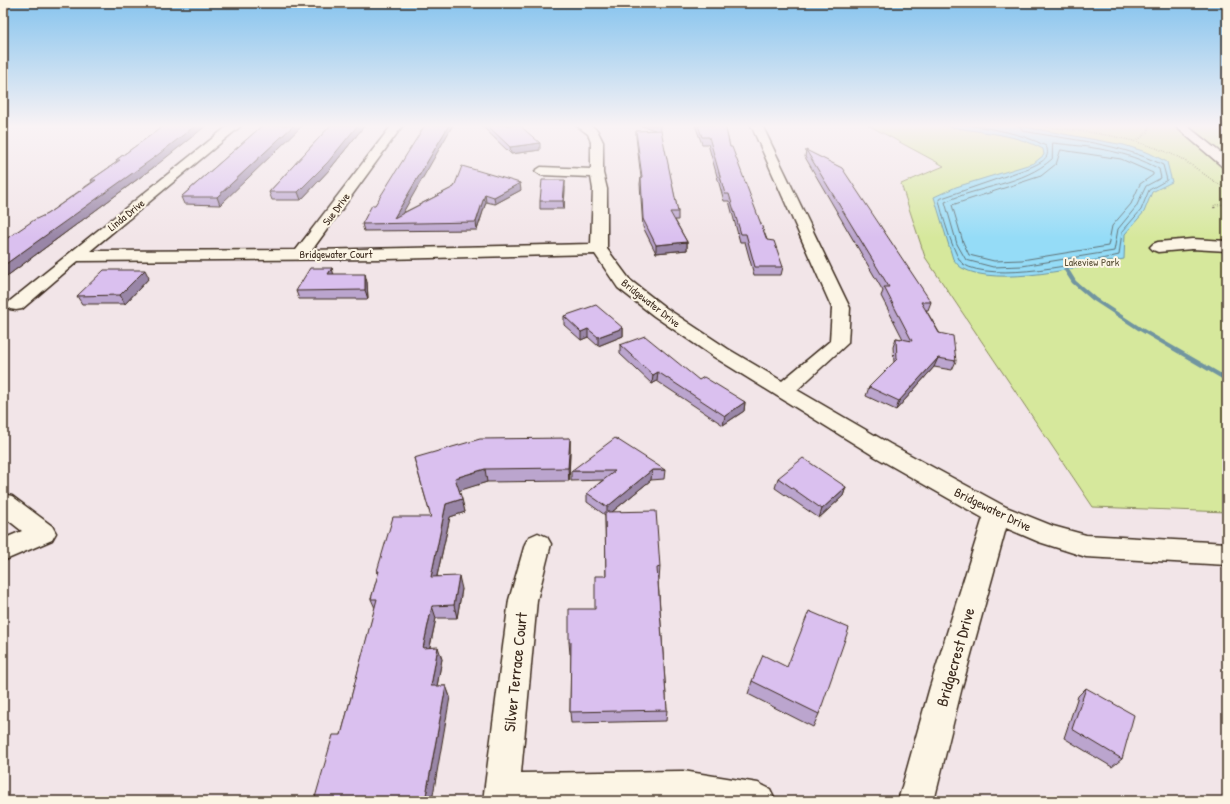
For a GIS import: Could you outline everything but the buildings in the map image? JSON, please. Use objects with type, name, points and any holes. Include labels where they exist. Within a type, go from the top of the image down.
[{"type":"street","name":"Linda Drive","points":[[16,305],[74,256],[190,163]]},
{"type":"street","name":"Sue Drive","points":[[301,254],[370,163]]},
{"type":"street","points":[[597,163],[600,189],[599,248]]},
{"type":"street","points":[[774,163],[841,308],[839,343],[784,390]]},
{"type":"street","points":[[541,170],[597,173]]},
{"type":"street","points":[[1158,247],[1192,244],[1227,246]]},
{"type":"street","name":"Bridgewater Court","points":[[74,256],[487,252],[599,248]]},
{"type":"street","name":"Bridgewater Drive","points":[[599,248],[624,284],[660,312],[721,354],[784,390],[882,450],[997,514],[1048,535],[1086,546],[1227,554]]},
{"type":"street","points":[[3,503],[43,532],[3,550]]},
{"type":"street","name":"Bridgecrest Drive","points":[[916,801],[946,687],[997,514]]},
{"type":"street","name":"Silver Terrace Court","points":[[502,796],[523,600],[538,544]]},
{"type":"street","points":[[502,796],[683,788],[758,801]]},
{"type":"path","points":[[1186,163],[1226,189],[1227,192]]},
{"type":"path","points":[[1215,210],[1214,206],[1216,204],[1227,204],[1223,199],[1227,198]]},
{"type":"green space","name":"Lakeview Park","points":[[938,163],[1227,163],[1227,512],[1093,507],[925,257],[901,184],[944,166]]},
{"type":"water","points":[[1034,163],[1167,163],[1172,182],[1152,192],[1144,212],[1125,234],[1124,259],[1041,274],[1018,276],[978,274],[958,265],[953,259],[934,197],[956,187]]},
{"type":"waterway","points":[[1066,269],[1074,282],[1094,299],[1140,329],[1227,380]]}]
